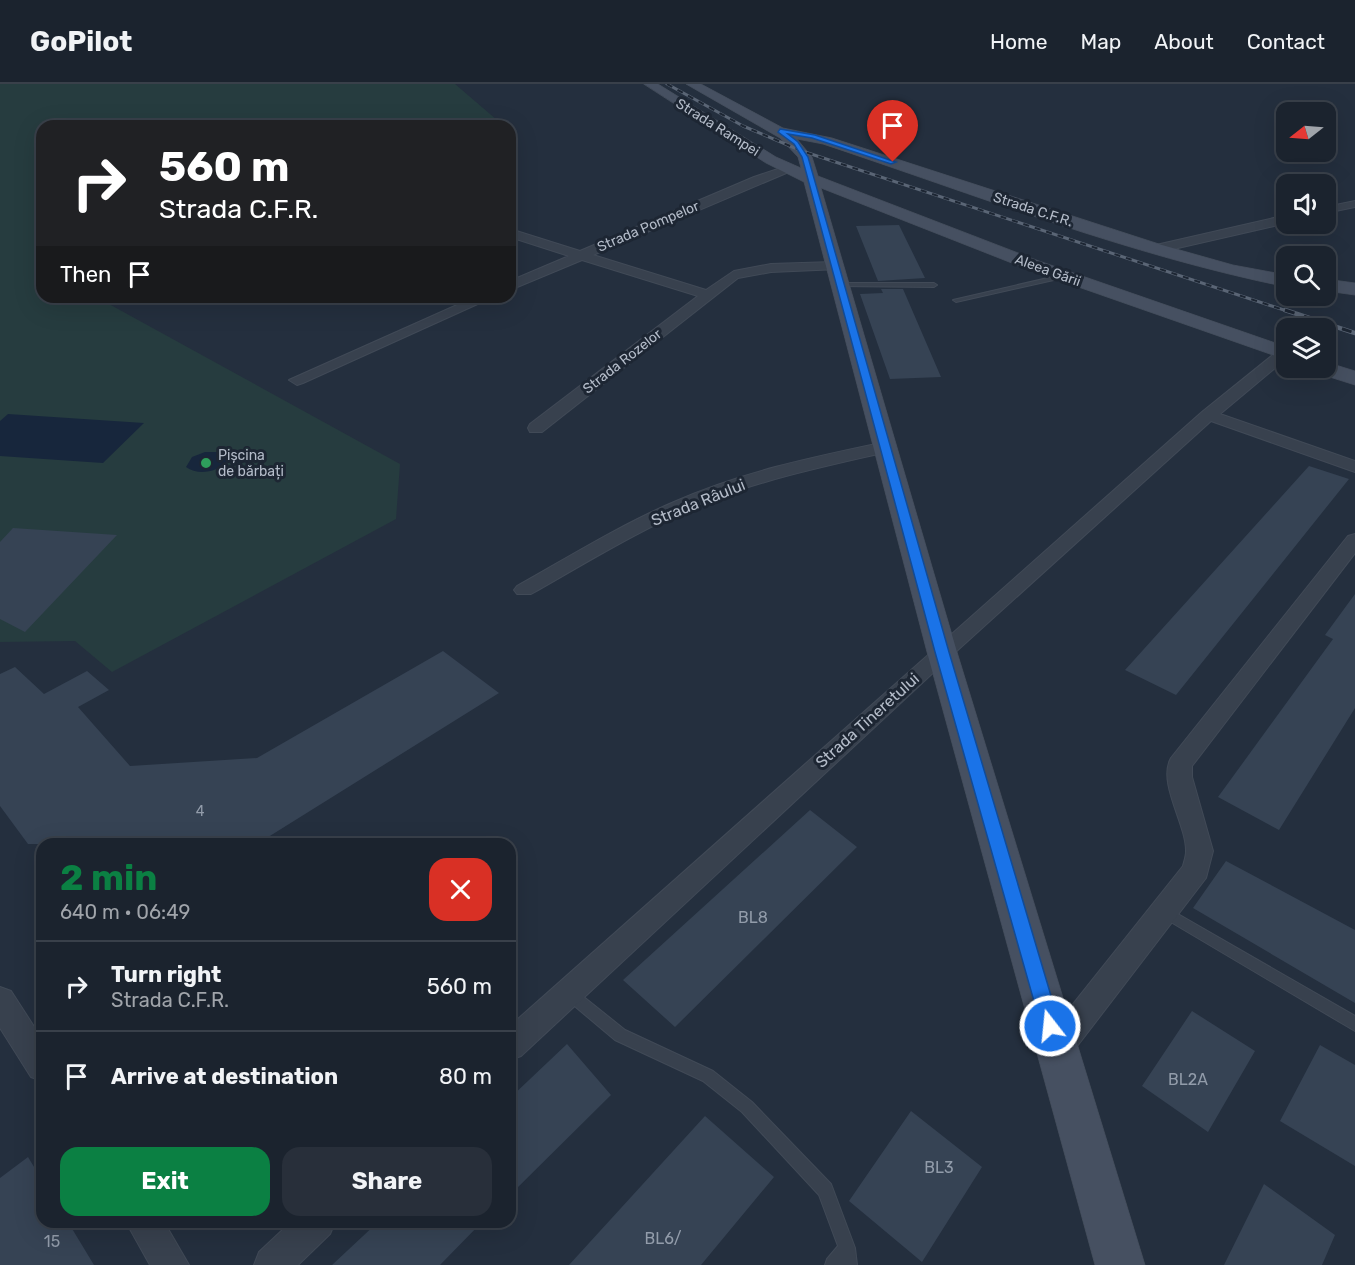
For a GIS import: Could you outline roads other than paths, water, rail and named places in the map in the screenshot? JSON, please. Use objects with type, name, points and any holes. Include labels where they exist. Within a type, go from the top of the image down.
[{"type":"street","name":"Strada Rampei","points":[[650,84],[799,174]]},
{"type":"street","points":[[692,84],[780,131],[802,151],[799,174],[837,275],[942,652],[1120,1265]]},
{"type":"street","name":"Strada C.F.R.","points":[[780,131],[827,141],[1156,249],[1231,270],[1276,279]]},
{"type":"street","name":"Strada Pompelor","points":[[516,283],[758,179],[799,174]]},
{"type":"street","name":"Aleea Gării","points":[[799,174],[1065,276],[1276,350]]},
{"type":"street","points":[[1336,208],[1355,204]]},
{"type":"street","points":[[1156,249],[1276,222]]},
{"type":"street","points":[[516,235],[707,295]]},
{"type":"street","name":"Strada Rozelor","points":[[536,428],[727,280],[744,272],[771,268],[837,275]]},
{"type":"street","points":[[1336,286],[1355,289]]},
{"type":"street","points":[[297,380],[472,303]]},
{"type":"street","name":"Strada Tineretului","points":[[516,1041],[942,652],[1208,416],[1276,362]]},
{"type":"street","points":[[1336,372],[1355,378]]},
{"type":"street","points":[[1208,416],[1355,467]]},
{"type":"street","name":"Strada Râului","points":[[524,590],[627,532],[683,505],[743,482],[821,460],[885,447]]},
{"type":"street","points":[[1057,1048],[1196,870],[1200,860],[1180,777],[1180,764],[1355,540]]},
{"type":"street","points":[[0,1001],[36,1057]]},
{"type":"street","points":[[147,1228],[171,1265]]},
{"type":"street","points":[[272,1265],[312,1228]]},
{"type":"lane","points":[[837,275],[934,285]]},
{"type":"lane","points":[[956,300],[1065,276]]},
{"type":"lane","points":[[1164,910],[1355,1024]]},
{"type":"lane","points":[[569,992],[620,1035],[708,1076],[747,1107],[825,1190],[847,1248],[849,1265]]},
{"type":"lane","points":[[833,1265],[847,1248]]},
{"type":"water","points":[[8,414],[144,423],[103,463],[0,456],[0,421]]},
{"type":"water","name":"Pișcina de bărbați","points":[[205,452],[220,452],[227,455],[227,462],[207,472],[186,467],[192,457]]},
{"type":"railway","points":[[667,84],[743,126],[802,151],[1290,312]]},
{"type":"railway","points":[[1285,310],[1355,333]]},
{"type":"place","name":"Pișcina de bărbați","points":[[206,463]]}]
